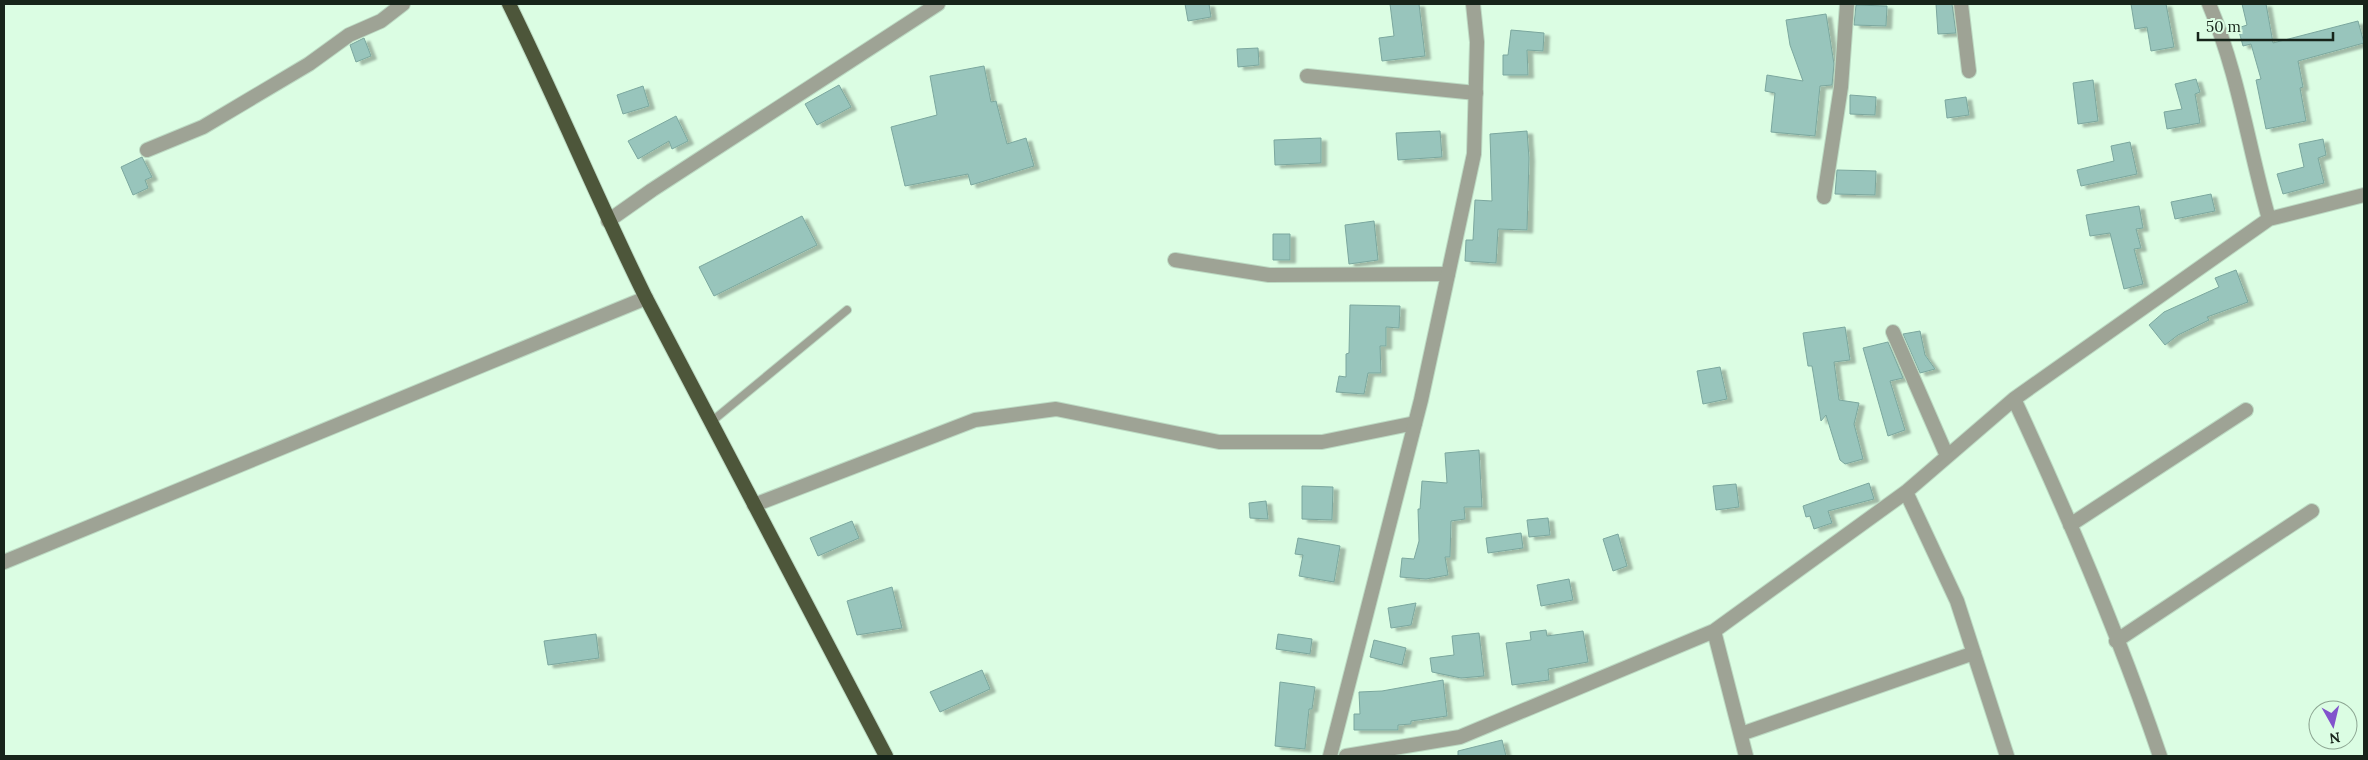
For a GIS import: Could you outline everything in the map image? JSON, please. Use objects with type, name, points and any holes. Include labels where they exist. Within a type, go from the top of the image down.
[{"type":"highway","points":[[508,4],[541,70],[608,221],[646,298],[886,756]]},
{"type":"street","points":[[147,150],[203,126],[309,64],[349,35],[381,21],[403,4]]},
{"type":"street","points":[[608,221],[652,190],[938,4]]},
{"type":"street","points":[[1330,756],[1415,423],[1474,154],[1477,42],[1474,4]]},
{"type":"street","points":[[1824,197],[1842,87],[1846,4]]},
{"type":"street","points":[[1961,4],[1969,71]]},
{"type":"street","points":[[2209,4],[2219,27],[2240,94],[2257,179],[2269,219]]},
{"type":"street","points":[[1307,76],[1476,94]]},
{"type":"street","points":[[1346,756],[1460,736],[1714,631],[1906,492],[2014,399],[2269,219],[2364,195]]},
{"type":"street","points":[[1175,260],[1269,275],[1448,274]]},
{"type":"street","points":[[4,562],[646,298]]},
{"type":"street","points":[[1893,332],[1948,456]]},
{"type":"street","points":[[2014,399],[2070,525],[2143,706],[2160,756]]},
{"type":"street","points":[[754,504],[974,420],[1056,409],[1219,442],[1322,442],[1415,423]]},
{"type":"street","points":[[2070,525],[2246,410]]},
{"type":"street","points":[[1906,492],[1957,602],[2006,756]]},
{"type":"street","points":[[2116,641],[2312,511]]},
{"type":"street","points":[[1714,631],[1746,756]]},
{"type":"street","points":[[1741,734],[1974,653]]},
{"type":"lane","points":[[711,422],[847,310]]},
{"type":"building","points":[[1185,4],[1209,4],[1211,17],[1188,21]]},
{"type":"building","points":[[1390,4],[1419,4],[1425,56],[1382,61],[1379,38],[1394,36]]},
{"type":"building","points":[[1936,4],[1952,4],[1956,33],[1938,34]]},
{"type":"building","points":[[2131,4],[2166,4],[2174,47],[2151,51],[2147,27],[2135,29]]},
{"type":"building","points":[[2242,4],[2266,4],[2273,43],[2358,21],[2364,43],[2298,61],[2303,87],[2300,88],[2306,121],[2266,129],[2256,80],[2261,79],[2251,44],[2243,46],[2238,28],[2247,25]]},
{"type":"building","points":[[1856,5],[1887,6],[1886,26],[1854,25]]},
{"type":"building","points":[[1826,14],[1834,64],[1832,85],[1820,86],[1815,136],[1771,132],[1775,93],[1765,91],[1767,75],[1803,81],[1790,45],[1786,20]]},
{"type":"building","points":[[1511,30],[1544,33],[1543,51],[1527,50],[1528,75],[1503,75],[1503,55],[1508,55]]},
{"type":"building","points":[[364,38],[371,56],[356,62],[350,45]]},
{"type":"building","points":[[1258,48],[1259,65],[1238,67],[1237,49]]},
{"type":"building","points":[[984,66],[991,102],[996,101],[1007,144],[1026,138],[1034,166],[971,185],[968,174],[905,186],[891,127],[937,115],[930,76]]},
{"type":"building","points":[[2196,79],[2200,92],[2195,94],[2200,123],[2167,129],[2164,112],[2182,109],[2175,84]]},
{"type":"building","points":[[2093,80],[2098,121],[2078,124],[2073,83]]},
{"type":"building","points":[[839,85],[851,107],[817,125],[805,104]]},
{"type":"building","points":[[643,86],[649,106],[623,114],[617,95]]},
{"type":"building","points":[[1850,95],[1876,97],[1875,115],[1850,114]]},
{"type":"building","points":[[1966,97],[1969,115],[1947,118],[1945,100]]},
{"type":"building","points":[[676,116],[688,141],[672,149],[669,141],[638,159],[628,141]]},
{"type":"building","points":[[1440,131],[1442,157],[1398,160],[1396,133]]},
{"type":"building","points":[[1527,131],[1529,158],[1527,230],[1498,229],[1496,263],[1465,261],[1466,240],[1473,240],[1475,200],[1492,201],[1490,134]]},
{"type":"building","points":[[1321,138],[1321,163],[1275,165],[1274,140]]},
{"type":"building","points":[[2323,139],[2326,155],[2318,158],[2324,183],[2283,194],[2277,174],[2304,167],[2299,144]]},
{"type":"building","points":[[2130,142],[2137,174],[2081,186],[2077,170],[2114,161],[2111,146]]},
{"type":"building","points":[[142,157],[152,177],[145,180],[148,188],[133,195],[121,167]]},
{"type":"building","points":[[1837,170],[1876,171],[1875,195],[1835,194]]},
{"type":"building","points":[[2211,194],[2215,211],[2175,219],[2171,202]]},
{"type":"building","points":[[2139,206],[2143,228],[2136,229],[2141,248],[2134,249],[2143,284],[2124,289],[2110,233],[2090,236],[2086,215]]},
{"type":"building","points":[[802,216],[817,245],[714,296],[699,267]]},
{"type":"building","points":[[1374,221],[1378,260],[1349,264],[1345,225]]},
{"type":"building","points":[[1273,234],[1290,234],[1290,260],[1273,260]]},
{"type":"building","points":[[2236,270],[2248,302],[2207,317],[2209,320],[2178,335],[2165,345],[2149,325],[2164,312],[2219,287],[2215,278]]},
{"type":"building","points":[[1350,305],[1400,306],[1399,328],[1386,327],[1386,346],[1380,346],[1381,373],[1368,373],[1364,394],[1336,392],[1339,376],[1346,377],[1346,354],[1349,353]]},
{"type":"building","points":[[1845,327],[1850,360],[1834,362],[1839,400],[1859,403],[1854,424],[1863,459],[1845,464],[1840,460],[1826,415],[1821,421],[1812,366],[1808,366],[1803,333]]},
{"type":"building","points":[[1920,331],[1925,355],[1935,369],[1920,373],[1903,334]]},
{"type":"building","points":[[1888,342],[1903,378],[1890,381],[1905,430],[1888,436],[1863,348]]},
{"type":"building","points":[[1720,367],[1727,399],[1703,404],[1697,371]]},
{"type":"building","points":[[1479,450],[1482,507],[1464,507],[1465,519],[1451,521],[1450,557],[1445,557],[1448,575],[1426,579],[1400,577],[1402,558],[1414,559],[1419,541],[1418,509],[1420,509],[1422,481],[1447,483],[1445,453]]},
{"type":"building","points":[[1869,483],[1874,499],[1828,511],[1832,523],[1814,529],[1810,516],[1806,517],[1803,506]]},
{"type":"building","points":[[1736,484],[1739,507],[1716,510],[1713,486]]},
{"type":"building","points":[[1302,486],[1333,487],[1332,520],[1302,519]]},
{"type":"building","points":[[1266,501],[1268,519],[1250,518],[1249,503]]},
{"type":"building","points":[[1548,518],[1550,535],[1529,537],[1527,520]]},
{"type":"building","points":[[852,521],[859,538],[818,556],[810,538]]},
{"type":"building","points":[[1521,533],[1523,548],[1488,553],[1486,538]]},
{"type":"building","points":[[1618,534],[1627,566],[1613,571],[1603,539]]},
{"type":"building","points":[[1298,538],[1340,546],[1334,582],[1299,576],[1303,555],[1295,554]]},
{"type":"building","points":[[1569,579],[1573,600],[1541,606],[1537,585]]},
{"type":"building","points":[[892,587],[902,628],[857,635],[847,601]]},
{"type":"building","points":[[1416,603],[1411,625],[1391,628],[1388,608]]},
{"type":"building","points":[[1546,630],[1547,636],[1583,631],[1588,662],[1548,669],[1549,680],[1512,685],[1506,643],[1531,640],[1530,632]]},
{"type":"building","points":[[1479,633],[1484,676],[1461,678],[1432,672],[1430,658],[1454,655],[1452,636]]},
{"type":"building","points":[[596,634],[599,658],[548,665],[544,641]]},
{"type":"building","points":[[1278,634],[1312,639],[1310,654],[1276,649]]},
{"type":"building","points":[[1374,640],[1406,648],[1402,665],[1370,657]]},
{"type":"building","points":[[982,670],[990,689],[940,712],[930,692]]},
{"type":"building","points":[[1443,680],[1447,716],[1411,721],[1411,724],[1398,725],[1398,730],[1354,730],[1354,714],[1360,714],[1359,692],[1382,691]]},
{"type":"building","points":[[1280,682],[1315,687],[1312,709],[1309,709],[1305,749],[1275,746]]},
{"type":"building","points":[[1502,740],[1506,756],[1458,756],[1458,751]]}]
